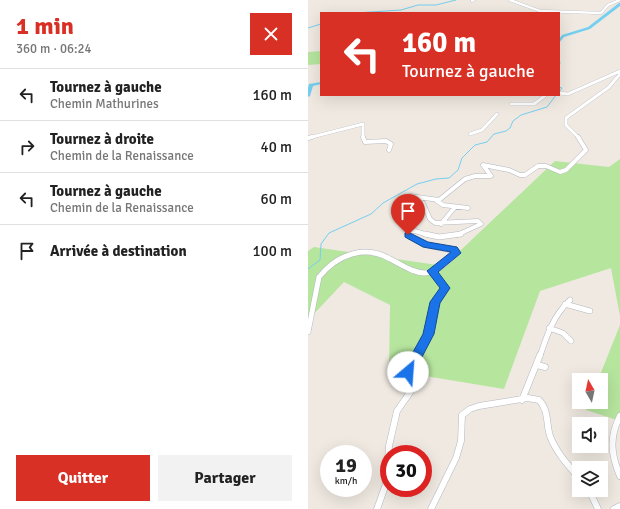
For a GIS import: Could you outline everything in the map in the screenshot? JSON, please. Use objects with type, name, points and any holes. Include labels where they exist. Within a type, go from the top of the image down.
[{"type":"street","points":[[510,0],[545,12]]},
{"type":"street","points":[[560,12],[599,13],[612,1],[619,0]]},
{"type":"street","points":[[560,93],[568,94],[620,71]]},
{"type":"street","points":[[437,201],[450,189],[468,178],[478,175],[491,176],[490,173],[482,166],[509,170],[520,175],[525,175],[538,166],[546,166],[558,171],[566,170],[586,150],[576,134],[566,125],[566,118],[609,88],[620,74]]},
{"type":"street","points":[[511,104],[534,104],[545,96]]},
{"type":"street","points":[[470,134],[475,134],[487,127],[497,114]]},
{"type":"street","points":[[308,138],[341,131],[363,124],[362,135],[365,142],[388,141],[391,144],[389,150]]},
{"type":"street","points":[[308,332],[319,277],[345,256],[356,252],[378,253],[415,271],[426,273],[432,271],[452,257],[457,251],[426,245],[410,237],[409,232],[415,231],[438,237],[448,236],[458,234],[481,223],[478,221],[441,224],[435,223],[430,219],[423,203],[410,197],[417,195],[432,201],[437,201],[441,205],[468,208]]},
{"type":"street","points":[[441,224],[455,207]]},
{"type":"street","points":[[377,509],[386,484],[389,446],[397,411],[411,388],[408,370],[428,334],[435,302],[445,288],[432,271]]},
{"type":"street","points":[[522,400],[537,365],[549,328],[567,302],[590,311]]},
{"type":"street","points":[[549,328],[564,333],[571,341]]},
{"type":"street","points":[[537,365],[545,367]]},
{"type":"street","points":[[431,509],[460,447],[462,437],[461,418],[463,413],[473,408],[535,398],[542,404],[553,445],[572,470]]},
{"type":"street","points":[[620,416],[617,422],[611,453],[620,476]]},
{"type":"street","points":[[592,497],[598,509]]},
{"type":"street","points":[[614,509],[620,506]]},
{"type":"green space","points":[[320,51],[320,64],[308,65],[308,52]]},
{"type":"green space","points":[[620,159],[620,316],[611,268],[540,291],[504,389],[389,370],[390,305],[344,282],[308,320],[308,251],[314,247],[444,266],[555,161],[609,167]]},
{"type":"green space","points":[[620,325],[620,421],[586,410],[608,409],[608,373],[601,373]]},
{"type":"waterway","points":[[371,12],[401,10],[418,5],[436,5],[456,0]]},
{"type":"waterway","points":[[560,40],[563,36],[589,28],[620,4]]},
{"type":"waterway","points":[[308,28],[320,24]]},
{"type":"waterway","points":[[308,96],[311,85],[320,83]]},
{"type":"waterway","points":[[560,87],[562,88],[560,91]]},
{"type":"waterway","points":[[308,269],[320,260],[321,244],[329,233],[371,214],[383,203],[417,184],[436,179],[449,178],[458,170],[462,158],[475,145],[487,142],[494,134],[506,131],[510,128],[513,121],[521,115],[547,107],[555,96]]},
{"type":"route","points":[[408,235],[426,245],[454,249],[457,253],[432,271],[445,288],[435,302],[432,324],[408,372]]}]
